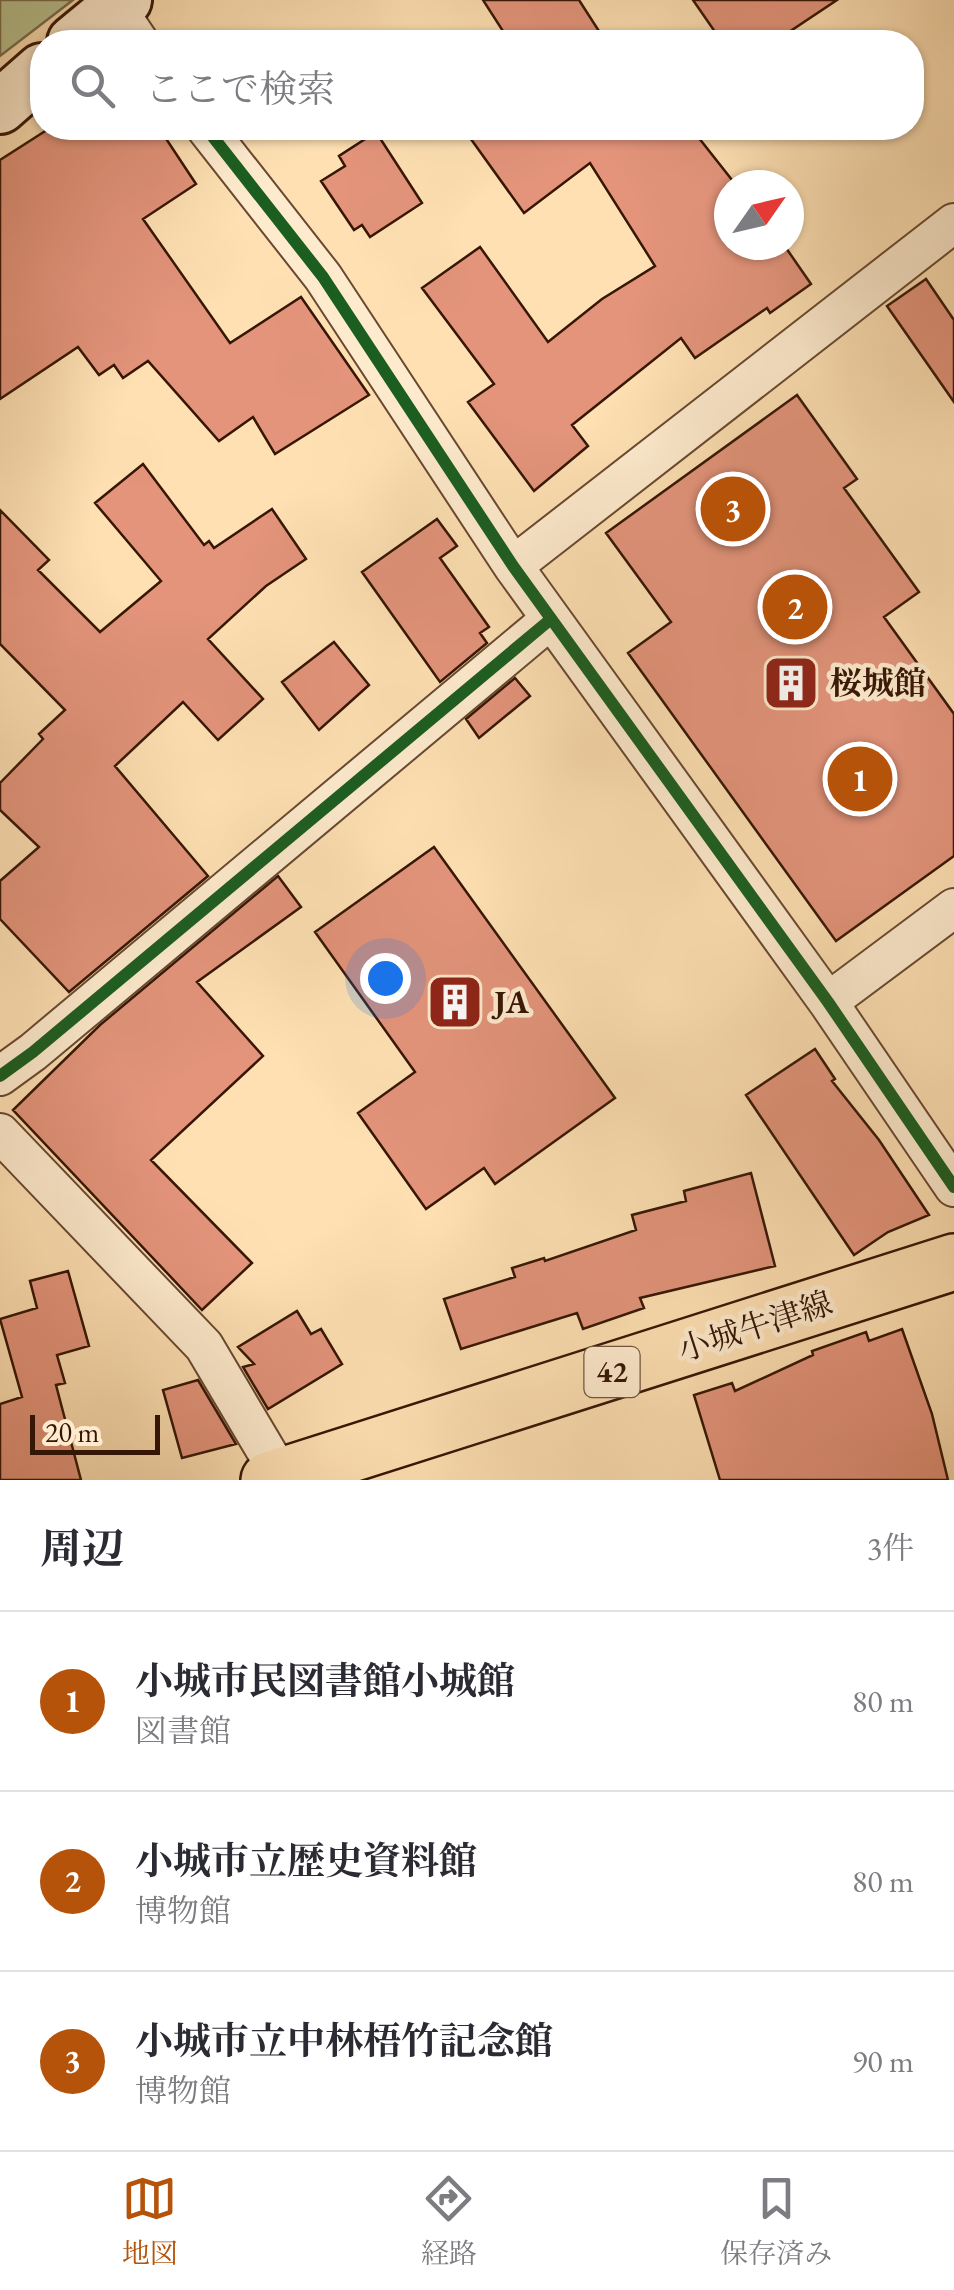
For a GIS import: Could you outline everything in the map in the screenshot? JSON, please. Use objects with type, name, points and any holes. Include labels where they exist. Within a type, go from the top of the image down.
[{"type":"main road","name":"小城牛津線","points":[[275,1478],[954,1262]]},
{"type":"street","points":[[93,30],[122,12]]},
{"type":"street","points":[[0,106],[30,80]]},
{"type":"street","points":[[215,140],[323,277],[513,566],[828,1002],[954,1187]]},
{"type":"street","points":[[513,566],[954,223]]},
{"type":"street","points":[[0,1076],[34,1052],[551,618]]},
{"type":"street","points":[[828,1002],[954,908]]},
{"type":"street","points":[[0,1133],[204,1346],[275,1478]]},
{"type":"green space","points":[[0,0],[73,0],[30,30],[0,56]]},
{"type":"building","points":[[483,0],[579,0],[598,30],[502,30]]},
{"type":"building","points":[[693,0],[837,0],[792,30],[714,30]]},
{"type":"building","points":[[31,140],[167,140],[196,184],[143,219],[230,343],[301,297],[369,395],[275,454],[253,417],[219,441],[148,361],[123,378],[114,365],[99,375],[78,347],[0,399],[0,160]]},
{"type":"building","points":[[364,140],[381,140],[422,203],[370,237],[362,225],[354,230],[321,181],[345,166],[339,156]]},
{"type":"building","points":[[472,140],[700,140],[724,170],[714,170],[714,260],[794,260],[811,284],[770,313],[767,308],[695,358],[681,338],[572,425],[588,446],[534,491],[468,402],[494,384],[422,288],[480,247],[548,342],[602,299],[655,266],[590,163],[524,213]]},
{"type":"building","points":[[926,279],[954,320],[954,402],[887,306]]},
{"type":"building","name":"桜城館","points":[[797,395],[857,479],[844,488],[919,592],[884,617],[954,714],[954,856],[836,941],[628,653],[671,622],[606,533]]},
{"type":"building","points":[[143,464],[204,545],[209,541],[214,548],[272,509],[306,559],[266,586],[208,639],[263,699],[218,740],[183,702],[115,766],[208,876],[69,992],[0,919],[0,881],[39,847],[0,810],[0,783],[43,739],[39,734],[65,710],[0,644],[0,510],[49,560],[38,570],[100,632],[161,581],[95,503]]},
{"type":"building","points":[[437,519],[457,546],[440,558],[489,627],[480,633],[487,643],[440,682],[362,572]]},
{"type":"building","points":[[334,642],[369,685],[319,730],[282,682]]},
{"type":"building","points":[[515,678],[530,696],[479,738],[466,719]]},
{"type":"building","name":"JA","points":[[434,847],[615,1098],[495,1184],[484,1168],[426,1209],[358,1113],[415,1072],[315,932]]},
{"type":"building","points":[[278,876],[301,907],[197,982],[263,1056],[151,1160],[252,1263],[202,1310],[13,1110],[100,1025]]},
{"type":"building","points":[[815,1049],[835,1079],[832,1081],[879,1140],[929,1215],[888,1232],[854,1255],[746,1095]]},
{"type":"building","points":[[751,1173],[775,1266],[640,1298],[644,1308],[583,1329],[577,1313],[461,1349],[444,1299],[515,1277],[512,1268],[636,1230],[632,1215],[686,1201],[684,1191]]},
{"type":"building","points":[[68,1271],[89,1346],[57,1355],[65,1383],[56,1385],[81,1480],[0,1480],[0,1404],[22,1397],[0,1319],[37,1308],[30,1281]]},
{"type":"building","points":[[297,1311],[311,1334],[321,1329],[342,1364],[268,1409],[243,1367],[254,1364],[238,1347]]},
{"type":"building","points":[[902,1329],[932,1414],[948,1480],[720,1480],[694,1395],[732,1383],[735,1391],[813,1355],[812,1351],[866,1332],[869,1341]]},
{"type":"building","points":[[198,1380],[236,1444],[182,1458],[163,1390]]},
{"type":"cycle path","points":[[215,140],[323,277],[513,566],[828,1002],[954,1187]]},
{"type":"cycle path","points":[[0,1076],[551,619]]},
{"type":"place","name":"小城市立中林梧竹記念館","points":[[733,509]]},
{"type":"place","name":"小城市立歴史資料館","points":[[795,607]]},
{"type":"place","name":"桜城館","points":[[791,683]]},
{"type":"place","name":"小城市民図書館小城館","points":[[860,779]]},
{"type":"place","name":"JA","points":[[455,1002]]}]
